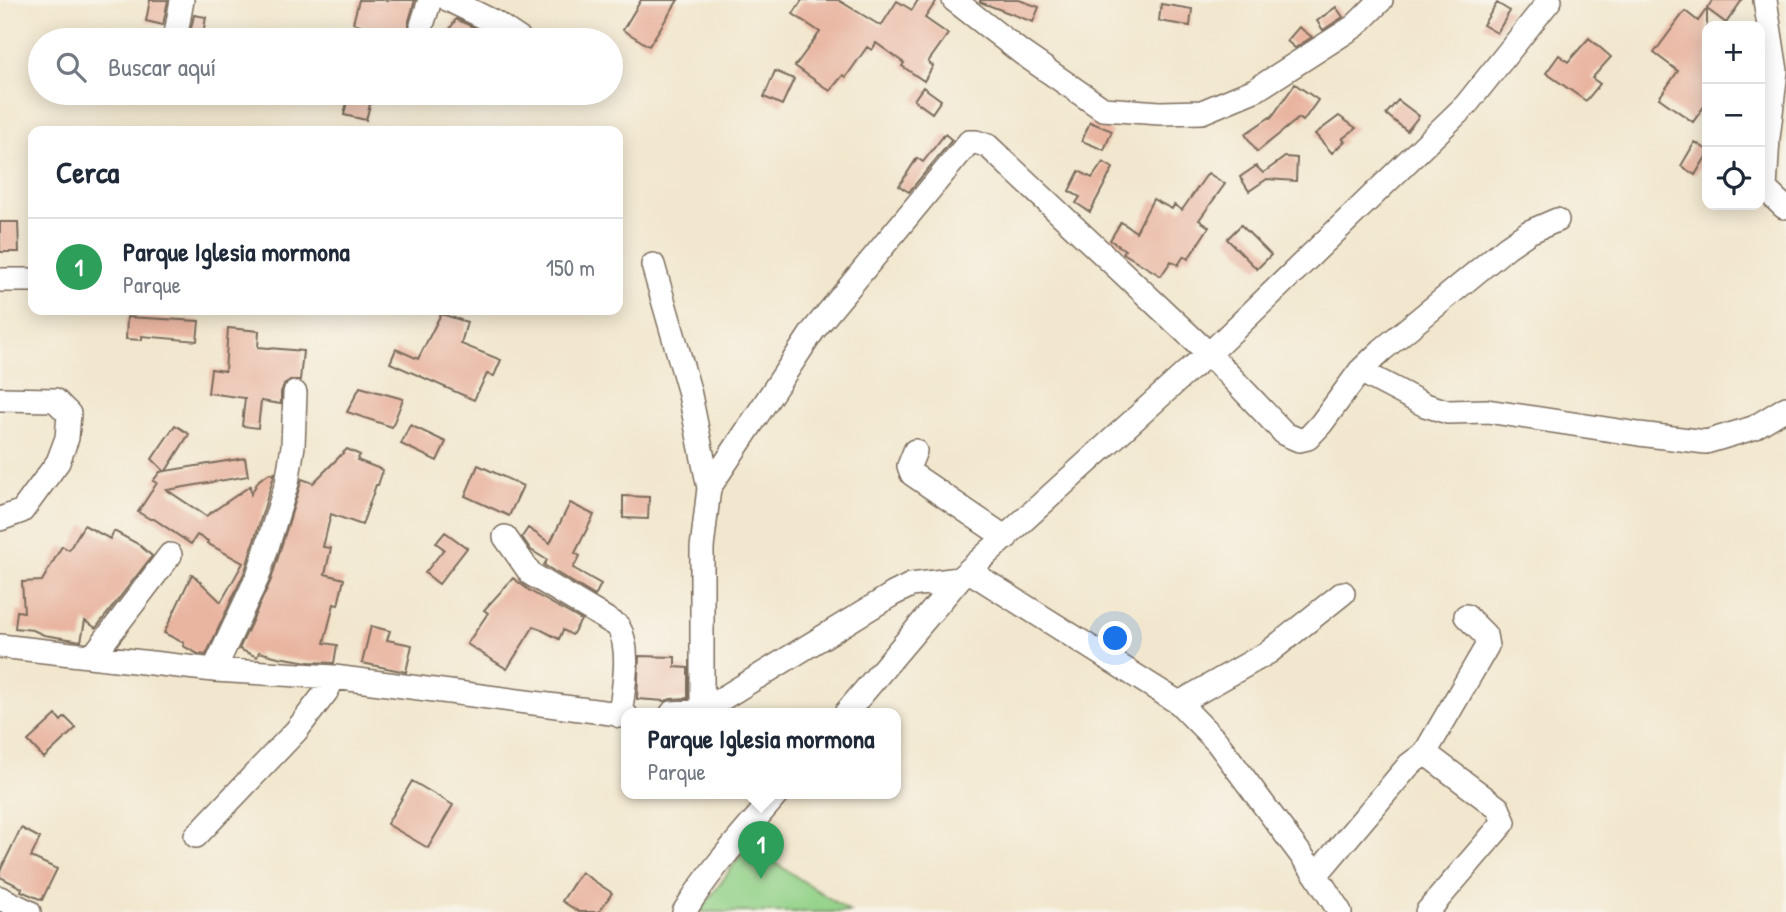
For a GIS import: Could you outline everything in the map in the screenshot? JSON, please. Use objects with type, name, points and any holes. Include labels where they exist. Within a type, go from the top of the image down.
[{"type":"street","points":[[177,28],[182,0]]},
{"type":"street","points":[[422,25],[430,0]]},
{"type":"street","points":[[449,0],[503,28]]},
{"type":"street","points":[[954,0],[1022,53],[1103,110],[1160,113],[1202,112],[1257,89],[1355,26],[1381,0]]},
{"type":"street","points":[[850,708],[964,575],[1209,354],[1466,105],[1550,0]]},
{"type":"street","points":[[1765,0],[1776,71],[1768,138],[1766,189],[1786,206]]},
{"type":"street","points":[[709,488],[813,331],[969,142],[988,146],[1209,354],[1285,434],[1299,440],[1308,438],[1321,424],[1360,371],[1382,350],[1507,247],[1530,232],[1557,220]]},
{"type":"street","points":[[653,265],[689,390],[709,488],[702,548],[702,708]]},
{"type":"street","points":[[0,280],[28,280]]},
{"type":"street","points":[[1360,371],[1425,405],[1448,412],[1487,411],[1706,443],[1753,428],[1786,408]]},
{"type":"street","points":[[214,670],[258,576],[287,483],[293,446],[295,393]]},
{"type":"street","points":[[0,400],[55,400],[69,414],[67,438],[58,462],[22,511],[0,519]]},
{"type":"street","points":[[915,451],[909,466],[912,474],[1006,538]]},
{"type":"street","points":[[505,537],[531,574],[618,626],[626,651],[623,708]]},
{"type":"street","points":[[93,656],[170,555]]},
{"type":"street","points":[[707,708],[893,594],[911,585],[964,575],[1179,703],[1217,742],[1316,875],[1340,912]]},
{"type":"street","points":[[1179,703],[1269,652],[1343,593]]},
{"type":"street","points":[[1316,875],[1409,765],[1424,753],[1487,646],[1485,635],[1466,616]]},
{"type":"street","points":[[0,646],[214,670],[334,677],[621,715]]},
{"type":"street","points":[[196,836],[296,731],[334,677]]},
{"type":"street","points":[[1424,753],[1498,808],[1504,822],[1427,912]]},
{"type":"street","points":[[684,912],[729,850],[773,799]]},
{"type":"street","points":[[0,898],[29,912]]},
{"type":"green space","points":[[748,845],[850,912],[700,912]]},
{"type":"building","points":[[150,0],[168,0],[163,25],[146,21]]},
{"type":"building","points":[[359,0],[415,0],[409,28],[371,28],[353,23]]},
{"type":"building","points":[[641,0],[678,0],[649,46],[623,30]]},
{"type":"building","points":[[802,0],[838,0],[881,26],[897,1],[912,10],[918,0],[937,0],[925,18],[948,34],[928,62],[933,66],[924,81],[876,43],[872,50],[867,47],[846,77],[843,75],[830,91],[795,66],[820,32],[793,14]]},
{"type":"building","points":[[980,0],[1019,0],[1039,7],[1033,22]]},
{"type":"building","points":[[1713,0],[1742,0],[1727,21],[1707,9],[1707,21],[1702,21],[1702,109],[1693,122],[1659,98],[1678,71],[1654,53],[1685,11],[1698,21]]},
{"type":"building","points":[[1497,3],[1510,11],[1497,33],[1483,25]]},
{"type":"building","points":[[1161,4],[1192,9],[1190,26],[1159,21]]},
{"type":"building","points":[[1336,7],[1343,17],[1323,30],[1317,21]]},
{"type":"building","points":[[194,15],[206,17],[204,28],[191,28]]},
{"type":"building","points":[[456,19],[475,28],[451,28]]},
{"type":"building","points":[[1299,27],[1312,37],[1295,48],[1287,41]]},
{"type":"building","points":[[1589,38],[1611,57],[1592,78],[1600,84],[1586,101],[1546,73],[1559,55],[1568,62]]},
{"type":"building","points":[[775,71],[794,79],[782,105],[764,97]]},
{"type":"building","points":[[1295,84],[1318,100],[1303,121],[1299,118],[1257,152],[1245,134],[1271,118]]},
{"type":"building","points":[[923,87],[941,100],[932,113],[914,100]]},
{"type":"building","points":[[1398,100],[1419,116],[1407,131],[1386,114]]},
{"type":"building","points":[[346,105],[370,105],[366,120],[344,115]]},
{"type":"building","points":[[1339,116],[1356,128],[1342,139],[1345,141],[1332,153],[1315,134]]},
{"type":"building","points":[[1090,122],[1112,131],[1104,150],[1082,141]]},
{"type":"building","points":[[945,134],[952,140],[909,192],[899,186],[917,158],[923,162]]},
{"type":"building","points":[[1695,142],[1702,147],[1702,163],[1695,175],[1681,166]]},
{"type":"building","points":[[1285,157],[1297,158],[1296,181],[1267,179],[1249,191],[1240,177],[1256,166],[1263,173]]},
{"type":"building","points":[[1103,162],[1113,168],[1090,212],[1076,203],[1080,197],[1069,191],[1079,171],[1092,178]]},
{"type":"building","points":[[1208,173],[1225,184],[1199,220],[1209,227],[1188,259],[1184,256],[1178,265],[1171,261],[1161,276],[1123,253],[1125,250],[1110,240],[1121,222],[1136,232],[1153,199],[1172,209],[1174,205],[1182,210]]},
{"type":"building","points":[[0,222],[18,222],[19,252],[0,252]]},
{"type":"building","points":[[1241,225],[1271,255],[1257,269],[1227,239]]},
{"type":"building","points":[[440,315],[444,315],[467,322],[461,344],[501,360],[494,376],[487,374],[474,400],[390,363],[396,349],[418,359]]},
{"type":"building","points":[[127,317],[199,321],[197,341],[142,336],[142,340],[126,339]]},
{"type":"building","points":[[228,328],[259,331],[258,347],[303,351],[300,380],[290,380],[284,385],[281,404],[261,401],[258,428],[242,426],[245,398],[208,393],[211,369],[225,371]]},
{"type":"building","points":[[360,387],[403,399],[392,427],[347,412]]},
{"type":"building","points":[[175,425],[189,434],[166,471],[245,458],[248,476],[167,490],[206,516],[250,486],[251,494],[259,480],[275,472],[245,571],[206,655],[198,654],[164,633],[192,574],[221,602],[243,563],[197,535],[191,544],[154,519],[138,512],[157,483],[153,481],[164,471],[152,459]]},
{"type":"building","points":[[410,425],[446,442],[437,461],[401,444]]},
{"type":"building","points":[[347,449],[360,455],[357,460],[383,470],[362,525],[331,514],[323,547],[331,548],[325,574],[344,579],[324,643],[337,645],[334,663],[309,662],[259,652],[257,657],[239,649],[271,580],[302,479],[313,483]]},
{"type":"building","points":[[478,465],[523,486],[509,516],[465,496]]},
{"type":"building","points":[[623,496],[649,497],[648,519],[623,518]]},
{"type":"building","points":[[570,503],[594,515],[575,553],[580,556],[573,568],[601,584],[595,596],[544,565],[547,560],[531,550],[522,537],[528,528],[550,543]]},
{"type":"building","points":[[84,525],[110,539],[114,531],[138,544],[152,556],[96,628],[85,621],[81,641],[15,628],[17,611],[24,612],[22,582],[42,581],[62,546],[69,550]]},
{"type":"building","points":[[445,532],[467,548],[439,584],[425,573],[444,549],[436,543]]},
{"type":"building","points":[[513,578],[530,591],[581,620],[572,635],[563,630],[559,639],[534,626],[507,669],[467,644],[488,613],[484,610]]},
{"type":"building","points":[[371,626],[390,631],[387,640],[412,645],[406,672],[362,663]]},
{"type":"building","points":[[639,656],[675,657],[675,667],[688,668],[688,698],[665,701],[637,699]]},
{"type":"building","points":[[56,715],[61,721],[65,717],[76,728],[44,758],[28,741]]},
{"type":"building","points":[[412,781],[453,805],[428,848],[387,824]]},
{"type":"building","points":[[21,828],[40,838],[31,857],[57,869],[42,900],[21,891],[22,888],[0,877],[0,871]]},
{"type":"building","points":[[581,872],[612,893],[599,912],[579,912],[562,901]]},
{"type":"place","name":"Parque Iglesia mormona","points":[[761,879]]}]
